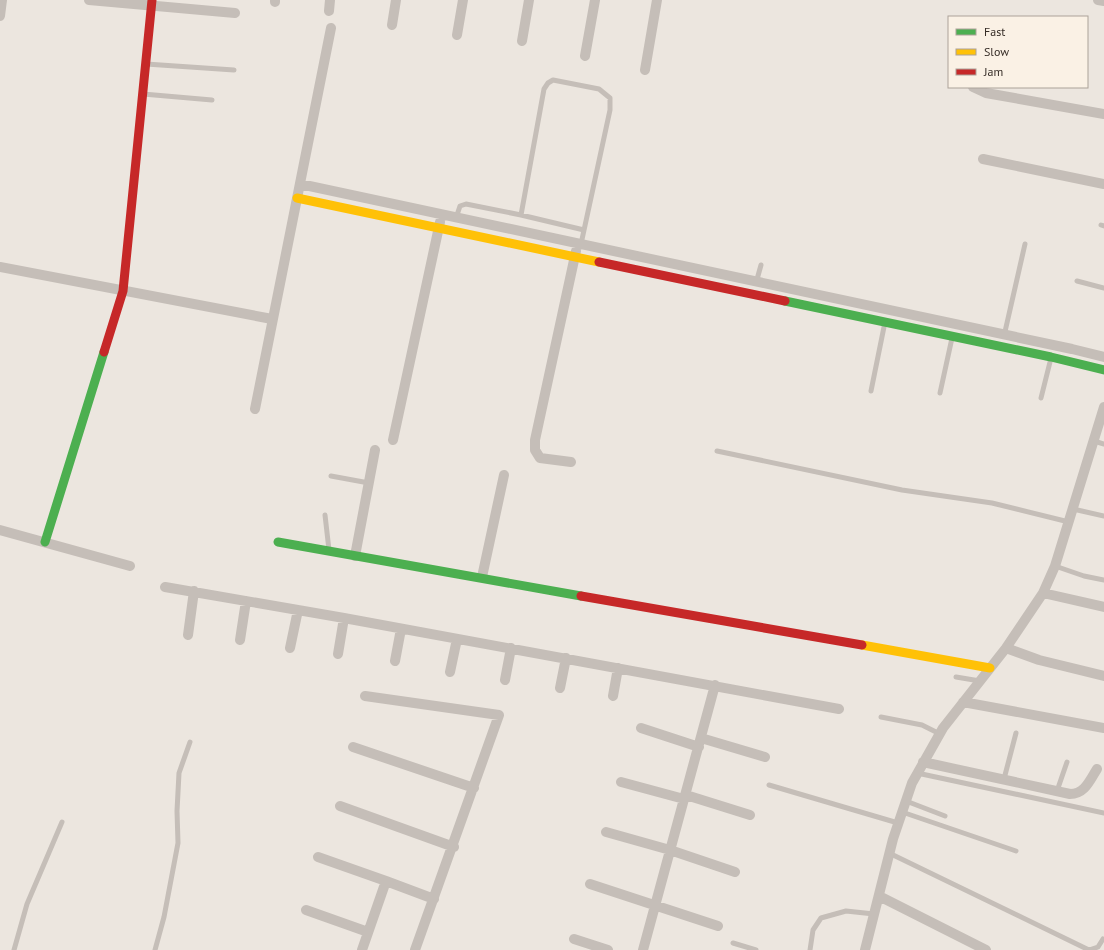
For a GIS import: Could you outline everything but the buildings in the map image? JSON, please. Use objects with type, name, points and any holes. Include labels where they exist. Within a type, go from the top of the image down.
[{"type":"street","points":[[0,16],[2,0]]},
{"type":"street","points":[[89,0],[151,3],[235,13]]},
{"type":"street","points":[[329,11],[330,0]]},
{"type":"street","points":[[392,25],[396,0]]},
{"type":"street","points":[[457,35],[463,0]]},
{"type":"street","points":[[522,41],[529,0]]},
{"type":"street","points":[[585,56],[595,0]]},
{"type":"street","points":[[645,70],[657,0]]},
{"type":"street","points":[[1098,0],[1104,2]]},
{"type":"street","points":[[45,542],[123,291],[151,3]]},
{"type":"street","points":[[255,409],[331,28]]},
{"type":"street","points":[[976,88],[986,93],[1104,114]]},
{"type":"street","points":[[983,159],[1104,184]]},
{"type":"street","points":[[300,184],[1079,350],[1104,357]]},
{"type":"street","points":[[297,198],[1051,357],[1104,370]]},
{"type":"street","points":[[393,440],[442,214]]},
{"type":"street","points":[[571,462],[540,458],[535,450],[535,440],[575,257],[580,244]]},
{"type":"street","points":[[0,267],[272,319]]},
{"type":"street","points":[[686,281],[689,268]]},
{"type":"street","points":[[790,303],[794,289]]},
{"type":"street","points":[[1077,363],[1079,350]]},
{"type":"street","points":[[865,950],[889,853],[898,823],[917,773],[940,734],[963,702],[1006,648],[1043,593],[1056,566],[1104,407]]},
{"type":"street","points":[[355,556],[375,450]]},
{"type":"street","points":[[482,577],[504,475]]},
{"type":"street","points":[[0,530],[130,566]]},
{"type":"street","points":[[278,542],[990,668]]},
{"type":"street","points":[[165,587],[511,648],[839,709]]},
{"type":"street","points":[[188,635],[194,591]]},
{"type":"street","points":[[1043,593],[1104,607]]},
{"type":"street","points":[[240,640],[246,601]]},
{"type":"street","points":[[290,648],[298,610]]},
{"type":"street","points":[[338,654],[344,618]]},
{"type":"street","points":[[395,661],[401,629]]},
{"type":"street","points":[[450,672],[457,639]]},
{"type":"street","points":[[505,680],[511,648]]},
{"type":"street","points":[[1006,648],[1039,660],[1104,676]]},
{"type":"street","points":[[560,688],[566,658]]},
{"type":"street","points":[[613,696],[618,668]]},
{"type":"street","points":[[643,950],[715,685]]},
{"type":"street","points":[[365,696],[499,715],[454,847],[415,950]]},
{"type":"street","points":[[963,702],[1104,728]]},
{"type":"street","points":[[641,728],[765,758]]},
{"type":"street","points":[[353,747],[474,788]]},
{"type":"street","points":[[923,762],[1070,794],[1080,792],[1097,769]]},
{"type":"street","points":[[621,782],[685,797],[750,815]]},
{"type":"street","points":[[340,806],[454,847]]},
{"type":"street","points":[[606,832],[670,850],[735,872]]},
{"type":"street","points":[[318,857],[434,899]]},
{"type":"street","points":[[362,950],[386,881]]},
{"type":"street","points":[[590,884],[718,926]]},
{"type":"street","points":[[879,896],[986,950]]},
{"type":"street","points":[[306,910],[368,932]]},
{"type":"street","points":[[574,940],[608,950]]},
{"type":"lane","points":[[145,64],[234,70]]},
{"type":"lane","points":[[521,214],[544,89],[548,83],[553,80],[599,89],[610,98],[610,110],[580,244]]},
{"type":"lane","points":[[142,94],[212,100]]},
{"type":"lane","points":[[456,218],[460,206],[466,204],[521,214],[584,230]]},
{"type":"lane","points":[[1001,347],[1025,244]]},
{"type":"lane","points":[[753,295],[761,265]]},
{"type":"lane","points":[[1077,281],[1104,288]]},
{"type":"lane","points":[[871,391],[886,309]]},
{"type":"lane","points":[[940,393],[952,337]]},
{"type":"lane","points":[[1041,398],[1051,357]]},
{"type":"lane","points":[[1094,441],[1104,444]]},
{"type":"lane","points":[[717,451],[902,490],[992,503],[1069,522]]},
{"type":"lane","points":[[330,476],[369,483]]},
{"type":"lane","points":[[1074,510],[1104,516]]},
{"type":"lane","points":[[325,515],[329,551]]},
{"type":"lane","points":[[1056,566],[1084,576],[1104,580]]},
{"type":"lane","points":[[956,677],[980,681]]},
{"type":"lane","points":[[881,717],[922,725],[940,734]]},
{"type":"lane","points":[[1004,779],[1016,733]]},
{"type":"lane","points":[[155,950],[164,917],[178,842],[177,811],[179,773],[190,742]]},
{"type":"lane","points":[[1057,791],[1067,762]]},
{"type":"lane","points":[[917,773],[1104,813]]},
{"type":"lane","points":[[769,785],[898,823]]},
{"type":"lane","points":[[906,801],[945,816]]},
{"type":"lane","points":[[902,812],[1016,851]]},
{"type":"lane","points":[[14,950],[27,904],[62,822]]},
{"type":"lane","points":[[889,853],[1089,950],[1098,947],[1103,939]]},
{"type":"lane","points":[[810,950],[813,930],[820,918],[846,911],[874,914]]},
{"type":"lane","points":[[733,943],[756,950]]},
{"type":"traffic: fast","points":[[785,301],[1051,357],[1104,370]]},
{"type":"traffic: fast","points":[[45,542],[104,352]]},
{"type":"traffic: fast","points":[[278,542],[581,596]]},
{"type":"traffic: slow","points":[[297,198],[599,262]]},
{"type":"traffic: slow","points":[[862,645],[990,668]]},
{"type":"traffic: jam","points":[[104,352],[123,291],[152,0]]},
{"type":"traffic: jam","points":[[599,262],[785,301]]},
{"type":"traffic: jam","points":[[581,596],[862,645]]}]
